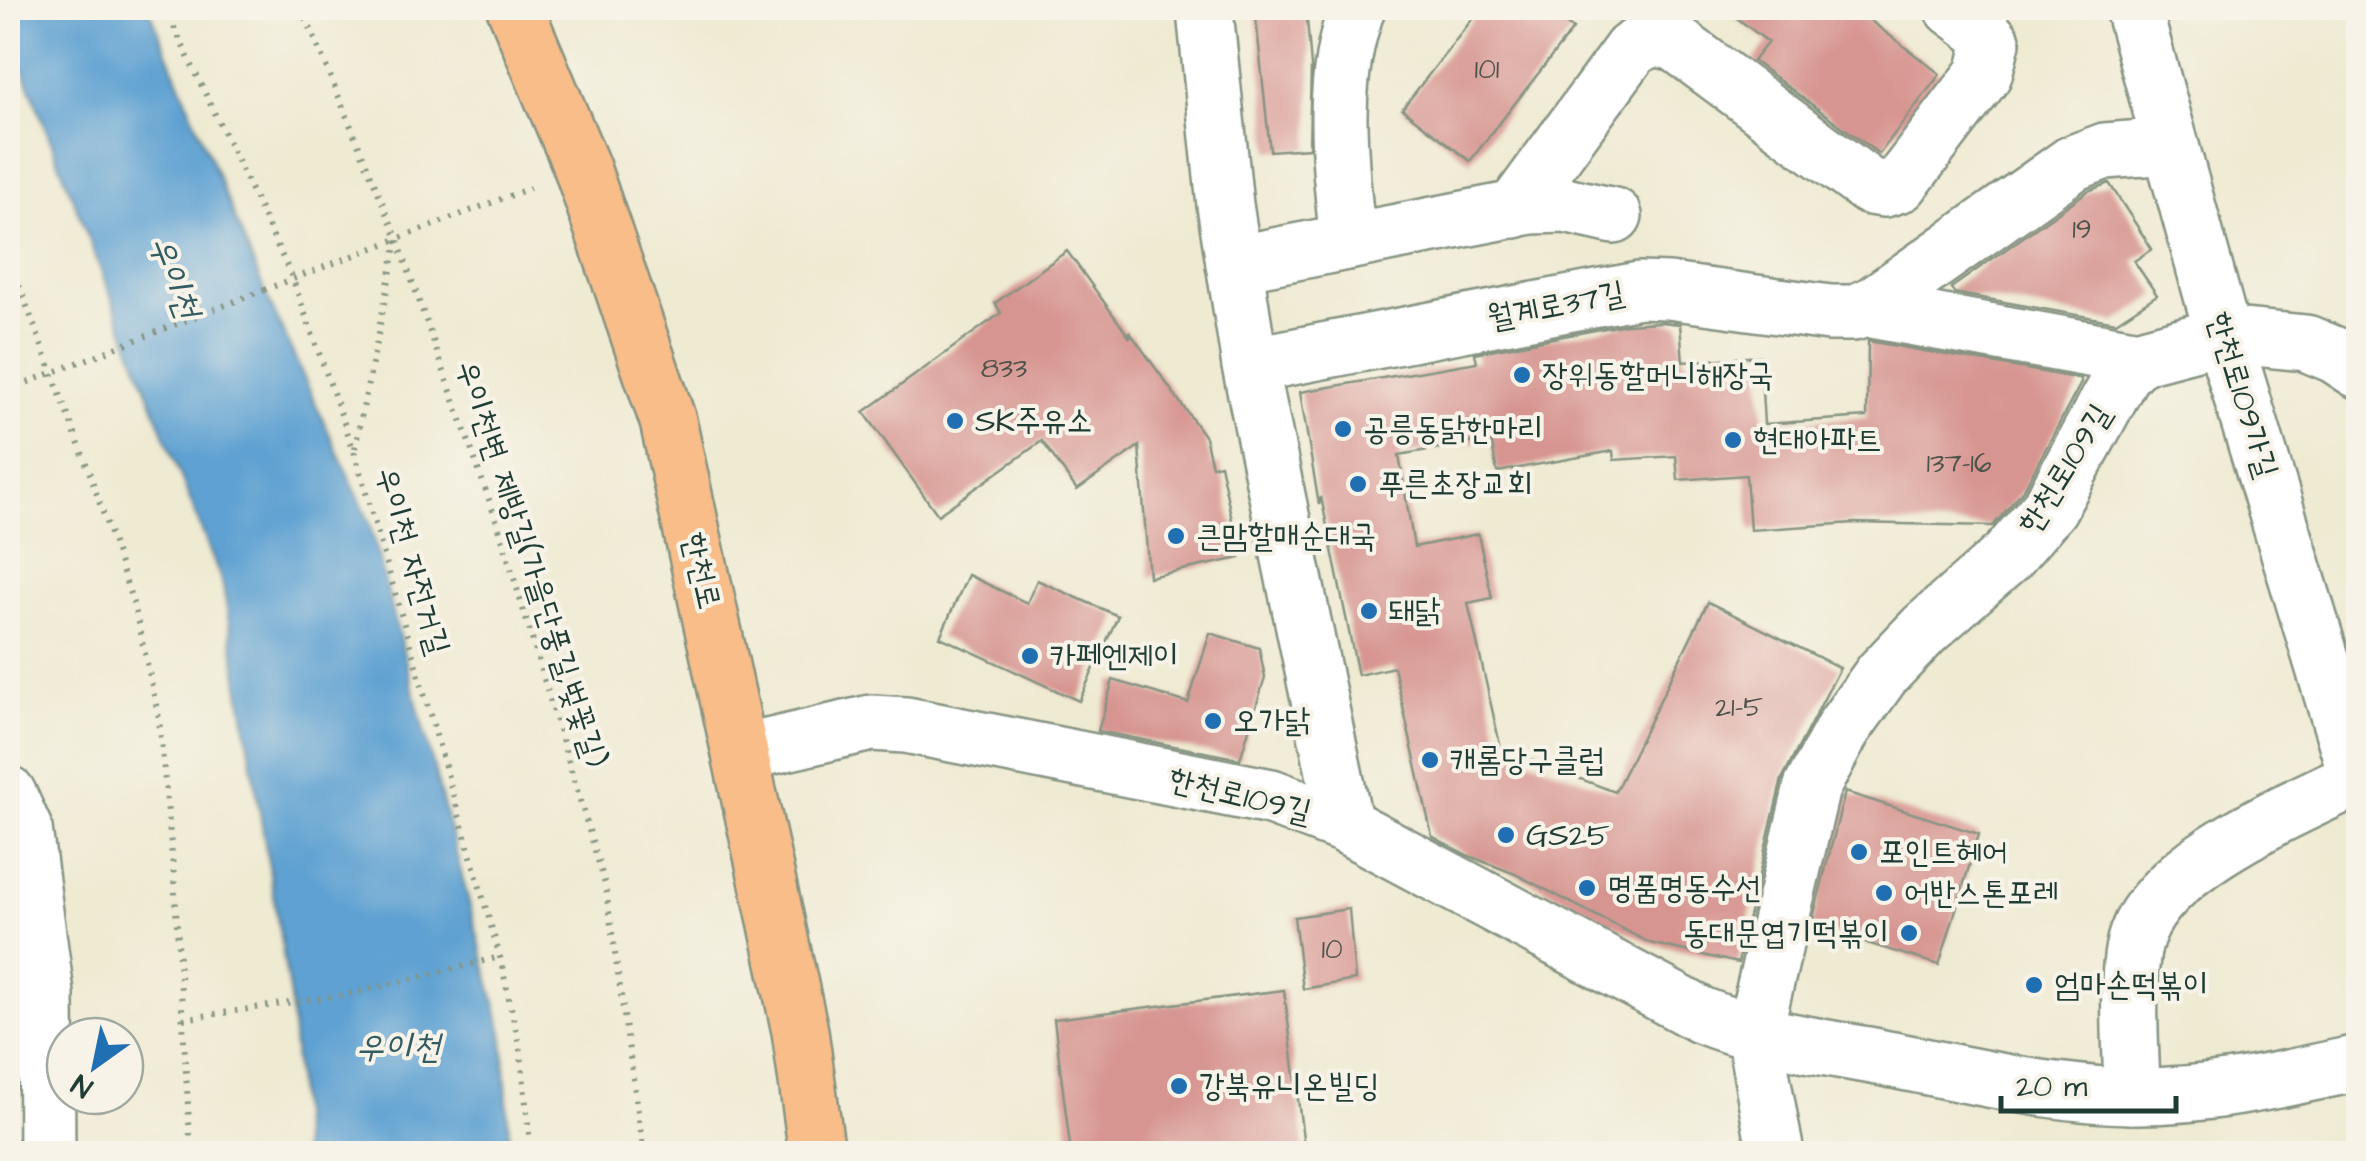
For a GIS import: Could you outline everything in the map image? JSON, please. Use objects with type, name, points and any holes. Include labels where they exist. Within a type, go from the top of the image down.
[{"type":"main road","name":"한천로","points":[[515,8],[582,168],[668,421],[800,1031],[817,1154]]},
{"type":"street","points":[[1207,8],[1219,150],[1250,365],[1344,825]]},
{"type":"street","points":[[1348,242],[1337,113],[1342,66],[1357,8]]},
{"type":"street","points":[[1514,210],[1631,50],[1644,40],[1660,38],[1677,44],[1870,187],[1884,189],[1900,184],[1984,74],[1992,42],[1981,28],[1953,8]]},
{"type":"street","name":"한천로109가길","points":[[2133,8],[2223,335],[2358,778]]},
{"type":"street","points":[[1864,309],[2073,163],[2105,151],[2169,146]]},
{"type":"street","points":[[1234,264],[1514,210],[1564,205],[1614,216]]},
{"type":"street","name":"월계로37길","points":[[1250,365],[1639,290],[1830,313],[1864,309],[2139,358]]},
{"type":"street","points":[[2139,358],[2223,335],[2306,343],[2358,370]]},
{"type":"street","name":"한천로109길","points":[[1754,1033],[1812,787],[1826,758],[1882,674],[2034,528],[2122,374],[2139,358]]},
{"type":"street","name":"한천로109길","points":[[742,754],[860,726],[906,725],[1271,797],[1344,825],[1700,1015],[1754,1033],[2007,1082],[2132,1096],[2269,1082],[2358,1063]]},
{"type":"street","points":[[2132,1096],[2132,960],[2136,936],[2156,900],[2239,835],[2358,778]]},
{"type":"street","points":[[8,794],[24,829],[46,994],[47,1154]]},
{"type":"street","points":[[1754,1033],[1776,1154]]},
{"type":"path","name":"우이천 자전거길","points":[[165,8],[292,277],[354,450],[500,957],[521,1054],[531,1154]]},
{"type":"path","name":"우이천변 제방길(가을단풍길,벚꽃길)","points":[[302,8],[397,238],[499,528],[606,884],[644,1154]]},
{"type":"path","points":[[8,390],[582,168]]},
{"type":"path","points":[[354,450],[397,238]]},
{"type":"path","points":[[8,256],[90,474],[139,628],[159,718],[191,1154]]},
{"type":"path","points":[[182,1019],[354,993],[500,957]]},
{"type":"water","name":"우이천","points":[[8,8],[149,8],[264,290],[369,521],[503,1033],[510,1153],[302,1153],[290,997],[223,585],[8,31]]},
{"type":"building","points":[[1255,8],[1306,8],[1311,66],[1309,148],[1270,151]]},
{"type":"building","points":[[1481,8],[1546,8],[1573,29],[1470,161],[1402,109]]},
{"type":"building","points":[[1724,8],[1854,8],[1940,74],[1879,154],[1753,61],[1768,42]]},
{"type":"building","points":[[2109,183],[2152,249],[2134,261],[2157,295],[2116,322],[1954,293],[1951,288],[2088,191]]},
{"type":"building","points":[[1067,251],[1205,437],[1212,466],[1220,464],[1240,558],[1149,577],[1139,446],[1077,490],[1042,441],[938,515],[864,412],[1001,313],[995,303]]},
{"type":"building","points":[[1627,324],[1680,324],[1683,362],[1760,356],[1764,424],[1867,417],[1868,341],[2081,379],[2024,489],[1993,526],[1854,523],[1750,530],[1746,475],[1678,480],[1676,456],[1614,460],[1613,451],[1497,472],[1491,439],[1399,455],[1414,547],[1478,534],[1492,598],[1468,603],[1501,749],[1615,792],[1708,602],[1840,668],[1782,779],[1738,963],[1650,943],[1432,836],[1394,667],[1358,675],[1321,497],[1319,505],[1300,392],[1477,362],[1475,353]]},
{"type":"building","points":[[968,575],[1027,603],[1037,580],[1118,616],[1079,701],[940,637]]},
{"type":"building","points":[[1210,633],[1259,648],[1265,677],[1240,759],[1098,731],[1113,680],[1188,703]]},
{"type":"building","name":"어반스톤포레","points":[[1845,792],[1979,834],[1939,965],[1811,926]]},
{"type":"building","points":[[1349,909],[1355,980],[1303,989],[1294,917]]},
{"type":"building","name":"강북유니온빌딩","points":[[1284,990],[1305,1154],[1071,1154],[1054,1019]]},
{"type":"place","name":"장위동할머니해장국","points":[[1522,375]]},
{"type":"place","name":"SK주유소","points":[[955,421]]},
{"type":"place","name":"공릉동닭한마리","points":[[1343,429]]},
{"type":"place","name":"현대아파트","points":[[1733,440]]},
{"type":"place","name":"푸른초장교회","points":[[1358,484]]},
{"type":"place","name":"큰맘할매순대국","points":[[1176,536]]},
{"type":"place","name":"돼닭","points":[[1369,611]]},
{"type":"place","name":"카페엔제이","points":[[1030,656]]},
{"type":"place","name":"오가닭","points":[[1213,721]]},
{"type":"place","name":"캐롬당구클럽","points":[[1430,760]]},
{"type":"place","name":"GS25","points":[[1506,835]]},
{"type":"place","name":"포인트헤어","points":[[1859,852]]},
{"type":"place","name":"명품명동수선","points":[[1587,888]]},
{"type":"place","name":"어반스톤포레","points":[[1884,893]]},
{"type":"place","name":"동대문엽기떡볶이","points":[[1909,933]]},
{"type":"place","name":"엄마손떡볶이","points":[[2034,985]]},
{"type":"place","name":"강북유니온빌딩","points":[[1179,1086]]}]
